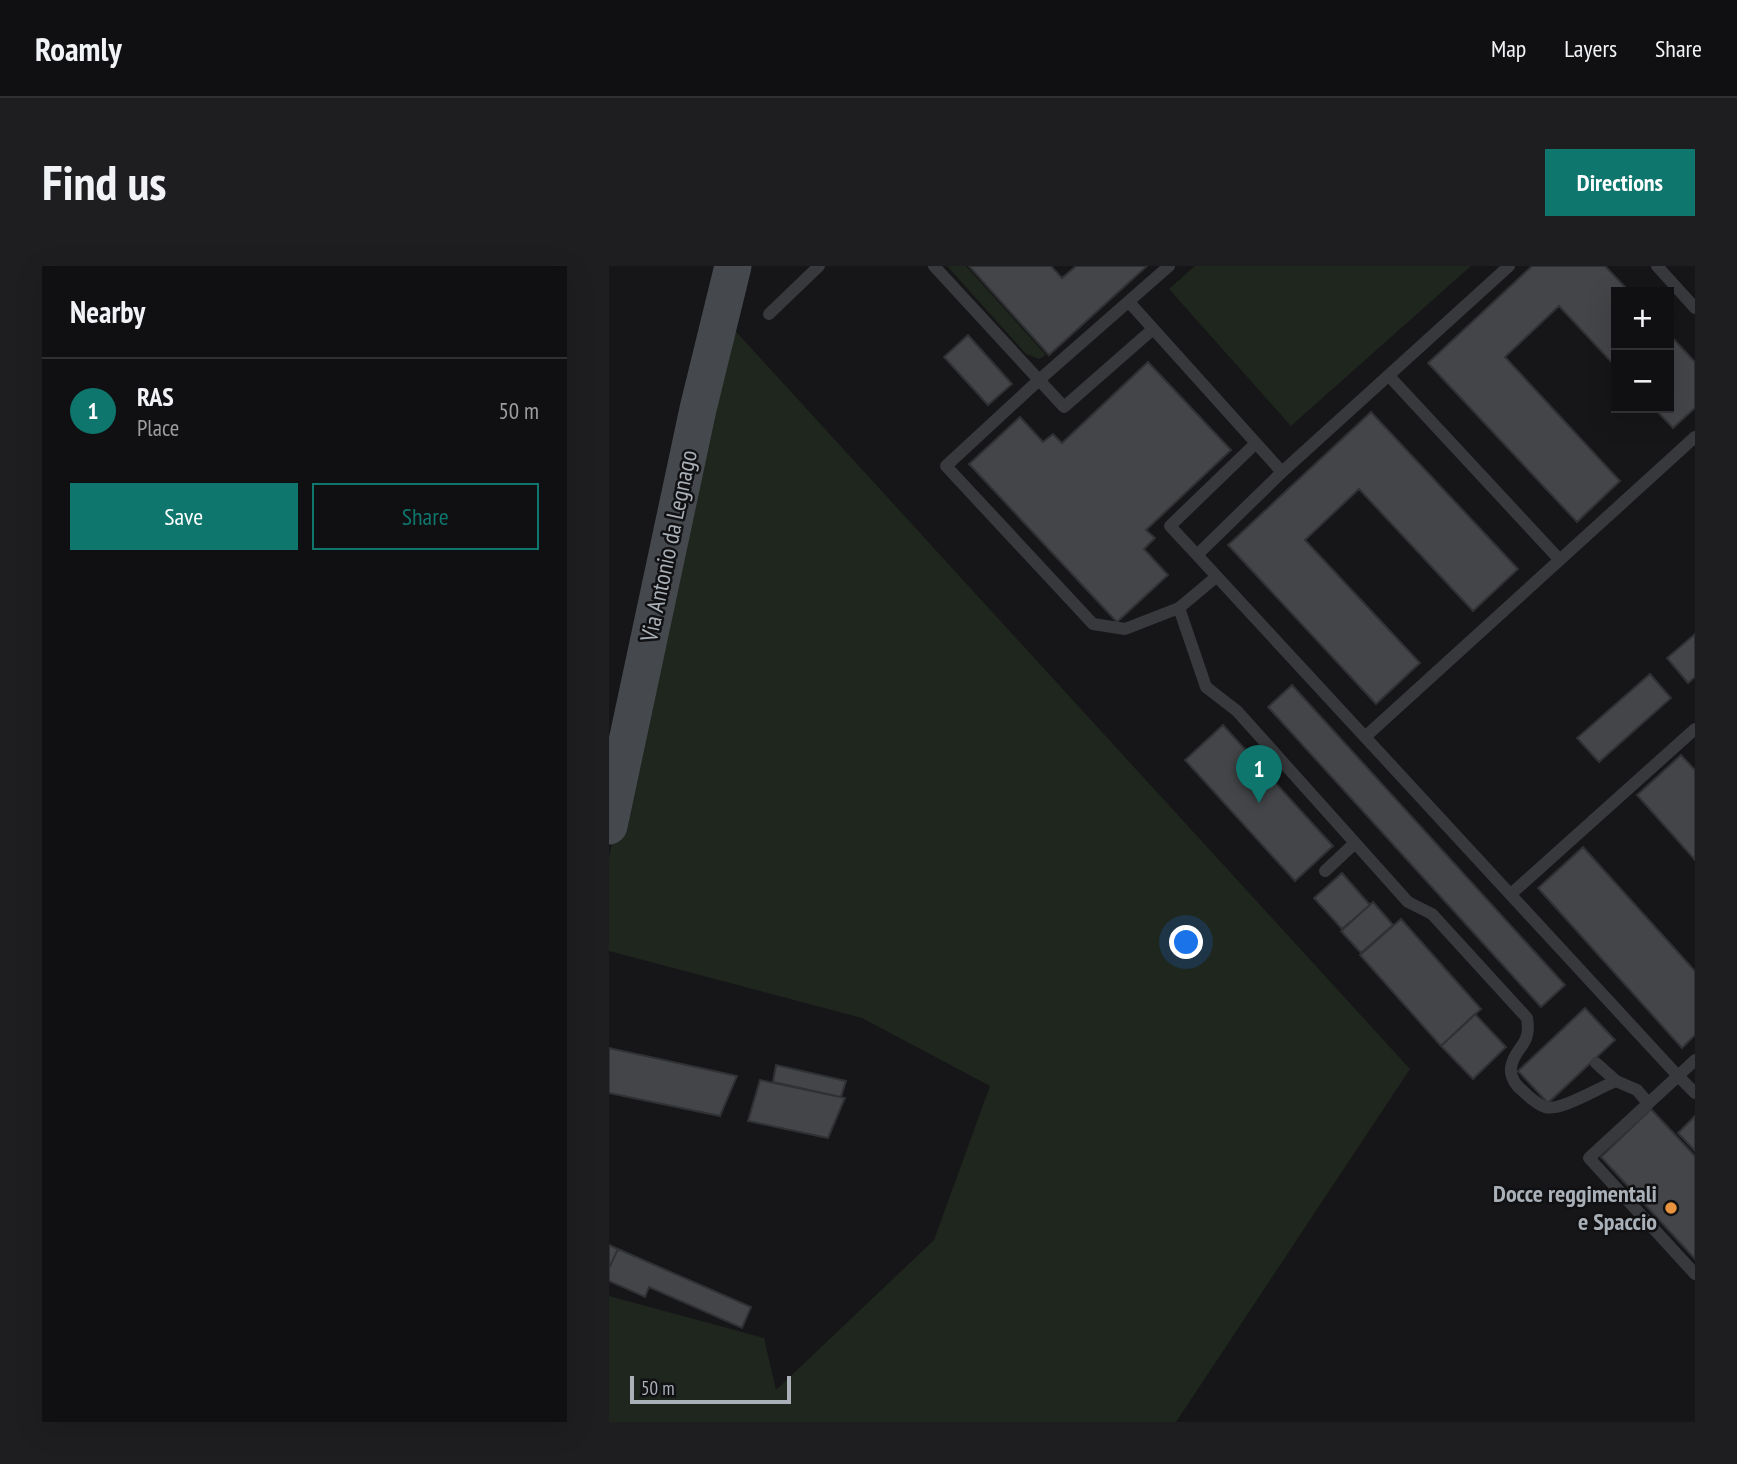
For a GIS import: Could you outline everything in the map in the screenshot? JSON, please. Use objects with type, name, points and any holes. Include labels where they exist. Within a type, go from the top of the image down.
[{"type":"street","name":"Via Antonio da Legnago","points":[[609,826],[695,423],[733,266]]},
{"type":"lane","points":[[769,314],[819,266]]},
{"type":"lane","points":[[934,266],[1064,407],[1153,329]]},
{"type":"lane","points":[[1169,266],[946,466],[1093,624],[1125,629],[1179,608],[1216,577]]},
{"type":"lane","points":[[1197,555],[1282,472],[1509,266]]},
{"type":"lane","points":[[1657,266],[1695,308]]},
{"type":"lane","points":[[1129,302],[1282,472]]},
{"type":"lane","points":[[1389,376],[1559,559]]},
{"type":"lane","points":[[1364,737],[1695,437]]},
{"type":"lane","points":[[1256,443],[1170,526],[1695,1093]]},
{"type":"lane","points":[[1179,608],[1206,687],[1237,711],[1408,902],[1432,914],[1527,1018],[1530,1032],[1511,1065],[1512,1076],[1519,1088],[1548,1108],[1563,1105],[1616,1081]]},
{"type":"lane","points":[[1511,894],[1695,729]]},
{"type":"lane","points":[[1325,871],[1355,843]]},
{"type":"lane","points":[[1695,1060],[1589,1158],[1695,1274]]},
{"type":"lane","points":[[1595,1063],[1616,1081],[1637,1090],[1649,1103]]},
{"type":"shaded area","points":[[947,266],[966,266],[1046,355],[1039,359],[1026,354]]},
{"type":"shaded area","points":[[1195,266],[1471,266],[1291,426],[1169,289]]},
{"type":"shaded area","points":[[729,324],[1410,1069],[1176,1422],[609,1422],[609,1296],[764,1338],[776,1390],[934,1240],[990,1086],[862,1018],[609,951],[609,857]]},
{"type":"building","points":[[969,266],[1051,266],[1062,278],[1076,266],[1147,266],[1049,355]]},
{"type":"building","points":[[1532,266],[1605,266],[1625,287],[1611,287],[1611,362],[1559,306],[1505,357],[1620,481],[1577,522],[1428,363]]},
{"type":"building","points":[[968,335],[1012,384],[988,405],[944,357]]},
{"type":"building","points":[[1674,339],[1695,362],[1695,408],[1673,428],[1659,413],[1674,413]]},
{"type":"building","points":[[1148,362],[1231,450],[1146,530],[1155,538],[1144,549],[1168,575],[1117,622],[969,464],[1020,417],[1043,442],[1053,434],[1062,443]]},
{"type":"building","points":[[1371,412],[1518,569],[1473,611],[1359,489],[1305,540],[1420,663],[1376,704],[1228,545]]},
{"type":"building","points":[[1695,634],[1695,677],[1688,683],[1667,658]]},
{"type":"building","points":[[1650,674],[1671,698],[1599,762],[1577,738]]},
{"type":"building","points":[[1292,685],[1565,985],[1541,1007],[1268,707]]},
{"type":"building","points":[[1223,725],[1333,846],[1295,881],[1185,760]]},
{"type":"building","points":[[1681,755],[1695,770],[1695,860],[1637,795]]},
{"type":"building","points":[[1583,847],[1695,971],[1695,1035],[1682,1048],[1538,888]]},
{"type":"building","points":[[1342,873],[1370,905],[1342,929],[1314,898]]},
{"type":"building","points":[[1373,902],[1393,925],[1361,953],[1341,931]]},
{"type":"building","points":[[1401,919],[1481,1009],[1441,1046],[1360,955]]},
{"type":"building","points":[[1585,1008],[1615,1040],[1548,1103],[1518,1071]]},
{"type":"building","points":[[1475,1014],[1506,1047],[1473,1079],[1441,1046]]},
{"type":"building","points":[[609,1048],[737,1076],[720,1116],[609,1093]]},
{"type":"building","points":[[776,1065],[846,1081],[841,1097],[773,1082]]},
{"type":"building","points":[[760,1080],[845,1098],[828,1138],[748,1121]]},
{"type":"building","name":"Docce reggimentali e Spaccio","points":[[1651,1109],[1695,1156],[1695,1259],[1601,1157]]},
{"type":"building","points":[[1695,1116],[1695,1151],[1678,1133]]},
{"type":"building","points":[[609,1245],[618,1249],[609,1268]]},
{"type":"building","points":[[618,1249],[751,1307],[742,1328],[649,1287],[645,1297],[609,1281],[609,1268]]},
{"type":"place","name":"RAS","points":[[1259,803]]},
{"type":"place","name":"Docce reggimentali e Spaccio","points":[[1671,1208]]}]
